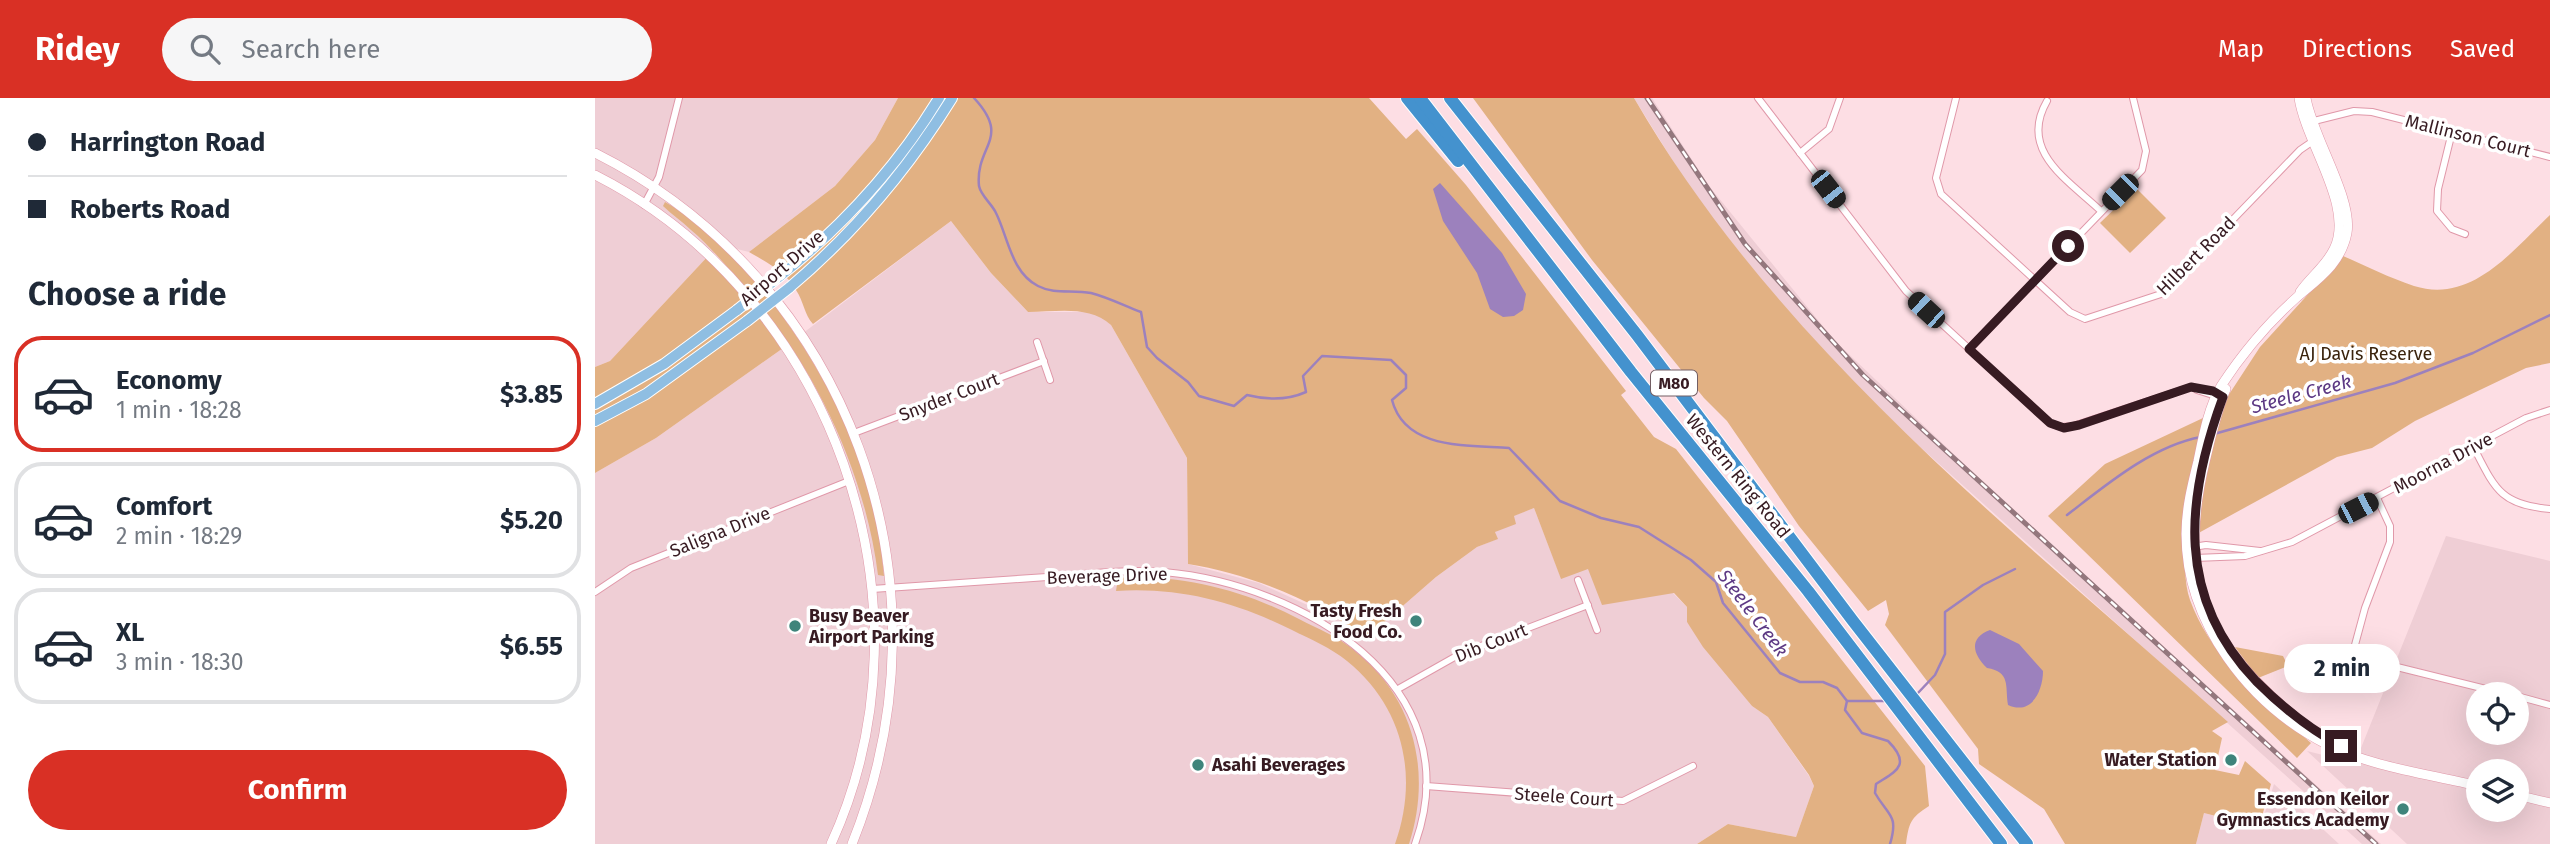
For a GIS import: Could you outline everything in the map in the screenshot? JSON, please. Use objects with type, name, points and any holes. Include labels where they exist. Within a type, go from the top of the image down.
[{"type":"highway","points":[[1407,98],[1631,372]]},
{"type":"highway","name":"Western Ring Road","points":[[1420,98],[1631,372],[1765,535],[2001,844]]},
{"type":"highway","name":"Western Ring Road","points":[[1450,98],[1492,148],[2027,844]]},
{"type":"highway","points":[[1459,98],[1492,148]]},
{"type":"highway","points":[[1959,758],[2033,844]]},
{"type":"highway","points":[[1938,763],[1993,844]]},
{"type":"main road","name":"Airport Drive","points":[[595,404],[664,364],[780,276],[852,212],[938,107],[952,98]]},
{"type":"main road","name":"Airport Drive","points":[[595,421],[646,394],[789,288],[874,204],[938,107]]},
{"type":"street","points":[[644,205],[655,188],[679,98]]},
{"type":"street","points":[[1758,98],[1906,291],[2041,416],[2061,427],[2079,425],[2184,389],[2219,396]]},
{"type":"street","points":[[1800,153],[1829,129],[1840,98]]},
{"type":"street","name":"Hilbert Road","points":[[1956,98],[1936,178],[1938,190],[2070,312],[2085,319],[2154,298],[2314,140]]},
{"type":"street","points":[[1969,349],[2139,174],[2146,161],[2145,146],[2133,98]]},
{"type":"street","points":[[2299,98],[2314,140],[2344,201],[2348,228],[2342,250],[2333,265],[2297,297],[2252,344],[2219,396],[2188,507],[2201,613],[2232,664],[2284,716],[2328,745],[2360,757],[2466,783]]},
{"type":"street","points":[[2306,98],[2308,122]]},
{"type":"street","points":[[2047,101],[2038,123],[2040,145],[2054,168],[2101,211]]},
{"type":"street","name":"Mallinson Court","points":[[2308,122],[2354,111],[2366,111],[2550,157]]},
{"type":"street","points":[[2452,131],[2438,189],[2437,211],[2452,229],[2465,233]]},
{"type":"street","points":[[595,153],[655,188],[719,238],[759,279],[811,350],[854,433],[880,515],[892,588],[894,640],[888,711],[875,776],[852,844]]},
{"type":"street","points":[[595,175],[644,205],[709,255],[773,327],[820,405],[850,480],[865,538],[872,589],[874,663],[868,714],[853,781],[831,844]]},
{"type":"street","points":[[1037,342],[1050,380]]},
{"type":"street","name":"Snyder Court","points":[[854,433],[1044,361]]},
{"type":"street","name":"Moorna Drive","points":[[2192,553],[2245,556],[2292,541],[2474,448],[2526,418],[2550,410]]},
{"type":"street","points":[[2474,448],[2496,489],[2504,497],[2524,507],[2550,509]]},
{"type":"street","name":"Saligna Drive","points":[[595,592],[631,568],[850,480]]},
{"type":"street","points":[[2298,656],[2333,672],[2342,672],[2349,667],[2365,608],[2390,542],[2390,526],[2377,498]]},
{"type":"street","name":"Moorna Drive","points":[[2192,553],[2260,551]]},
{"type":"street","name":"Beverage Drive","points":[[872,589],[1115,572],[1162,572],[1207,578],[1260,594],[1345,637],[1374,659],[1398,690],[1420,737],[1426,786],[1422,820],[1415,844]]},
{"type":"street","points":[[1578,580],[1597,630]]},
{"type":"street","name":"Dib Court","points":[[1398,690],[1460,654],[1588,605]]},
{"type":"street","points":[[2397,667],[2466,684]]},
{"type":"street","points":[[2529,699],[2550,705]]},
{"type":"street","name":"Steele Court","points":[[1426,786],[1623,801],[1693,765]]},
{"type":"street","points":[[2529,798],[2550,803]]},
{"type":"shaded area","points":[[595,98],[898,98],[875,140],[835,186],[749,252],[729,247],[709,255],[610,361],[595,367]]},
{"type":"shaded area","points":[[1634,98],[1652,98],[1709,186],[1835,341],[2001,499],[2381,844],[2362,844],[1918,445],[1846,375],[1788,313],[1694,195]]},
{"type":"shaded area","points":[[1440,183],[1502,253],[1526,294],[1523,310],[1514,316],[1503,317],[1490,309],[1477,273],[1443,221],[1433,189]]},
{"type":"shaded area","points":[[951,221],[991,273],[1028,312],[1099,314],[1111,325],[1187,458],[1188,564],[1259,583],[1345,622],[1366,638],[1436,577],[1477,547],[1497,539],[1495,532],[1513,516],[1534,508],[1561,578],[1588,568],[1663,593],[1673,593],[1687,607],[1687,622],[1752,706],[1768,717],[1814,786],[1796,837],[1728,824],[1697,844],[595,844],[595,473],[656,438],[786,346]]},
{"type":"shaded area","points":[[2446,536],[2550,561],[2550,844],[2407,844],[2307,751],[2355,763]]},
{"type":"shaded area","points":[[1990,630],[2019,644],[2043,671],[2041,686],[2035,699],[2024,707],[2008,705],[2003,676],[1987,668],[1978,658],[1975,647],[1978,637]]},
{"type":"shaded area","points":[[2274,784],[2339,844],[2196,844],[2204,813],[2260,828]]},
{"type":"green space","points":[[898,98],[1369,98],[1406,139],[1417,129],[1466,185],[1626,391],[1621,395],[1654,437],[1676,449],[1925,766],[1929,806],[1911,822],[1906,844],[1697,844],[1728,824],[1796,837],[1814,786],[1809,775],[1768,717],[1752,706],[1703,647],[1687,622],[1687,607],[1674,593],[1602,605],[1588,569],[1561,579],[1534,508],[1514,516],[1516,524],[1495,532],[1498,539],[1477,547],[1436,577],[1366,638],[1327,613],[1281,591],[1234,574],[1188,564],[1187,458],[1111,325],[1083,312],[1028,312],[991,273],[951,221],[813,324],[799,294],[787,278],[749,252],[835,186],[875,140]]},
{"type":"green space","points":[[1473,98],[1634,98],[1693,189],[1758,275],[1830,356],[1905,433],[1985,507],[2228,722],[2212,731],[2222,738],[2215,770],[2239,775],[2245,761],[2271,784],[2259,827],[2204,813],[2196,844],[2065,844],[2044,809],[1979,764],[1978,749],[1885,625],[1889,614],[1886,600],[1868,611],[1799,526],[1727,421],[1704,398],[1592,260]]},
{"type":"green space","points":[[2136,188],[2166,218],[2130,253],[2100,223]]},
{"type":"green space","points":[[665,202],[701,227],[737,260],[770,299],[828,388],[867,480],[878,523],[884,576],[878,575],[861,496],[848,458],[813,382],[768,314],[711,249],[663,206]]},
{"type":"green space","name":"AJ Davis Reserve","points":[[2550,215],[2550,363],[2526,368],[2415,421],[2372,448],[2337,457],[2184,541],[2188,593],[2200,622],[2241,679],[2311,743],[2297,758],[2048,516],[2105,464],[2203,418],[2206,421],[2226,399],[2260,347],[2343,256],[2414,286],[2435,290],[2454,288],[2490,271]]},
{"type":"green space","points":[[709,255],[786,346],[656,438],[595,473],[595,367],[610,361]]},
{"type":"green space","points":[[1118,578],[1196,583],[1238,593],[1279,609],[1335,637],[1375,670],[1392,691],[1405,714],[1413,738],[1419,790],[1409,844],[1395,844],[1406,794],[1401,745],[1394,721],[1366,679],[1347,661],[1327,648],[1271,620],[1228,604],[1162,591],[1116,591]]},
{"type":"green space","points":[[2235,647],[2283,656],[2288,666],[2258,678]]},
{"type":"waterway","name":"Steele Creek","points":[[974,98],[985,112],[991,133],[979,172],[979,186],[996,213],[1016,263],[1029,280],[1044,289],[1097,295],[1141,312],[1147,347],[1157,358],[1188,382],[1199,396],[1234,406],[1247,395],[1276,399],[1306,392],[1303,376],[1322,356],[1391,360],[1406,375],[1406,388],[1392,400],[1399,416],[1410,428],[1440,442],[1509,448],[1560,501],[1601,518],[1639,527],[1691,560],[1716,582],[1723,603],[1780,673],[1800,682],[1823,682],[1837,688],[1847,701]]},
{"type":"waterway","name":"Steele Creek","points":[[2214,434],[2395,383],[2473,353],[2550,315]]},
{"type":"waterway","name":"Steele Creek","points":[[2067,515],[2147,458],[2201,437]]},
{"type":"waterway","name":"Steele Creek","points":[[1917,694],[1935,675],[1945,654],[1945,612],[1983,585],[2015,569]]},
{"type":"waterway","name":"Steele Creek","points":[[1886,701],[1847,701],[1845,710],[1862,733],[1888,741],[1899,757],[1898,767],[1876,784],[1875,793],[1893,821],[1890,844]]},
{"type":"railway","points":[[1647,98],[1745,244],[1863,375],[2376,844]]},
{"type":"place","name":"Tasty Fresh Food Co.","points":[[1416,621]]},
{"type":"place","name":"Busy Beaver Airport Parking","points":[[795,626]]},
{"type":"place","name":"Water Station","points":[[2231,760]]},
{"type":"place","name":"Asahi Beverages","points":[[1198,765]]},
{"type":"place","name":"Essendon Keilor Gymnastics Academy","points":[[2403,809]]},
{"type":"route","points":[[2068,246],[1969,349],[2054,426],[2079,425],[2191,387],[2213,391],[2223,397],[2199,487],[2194,517],[2194,546],[2205,603],[2225,642],[2266,691],[2299,720],[2341,746]]}]
